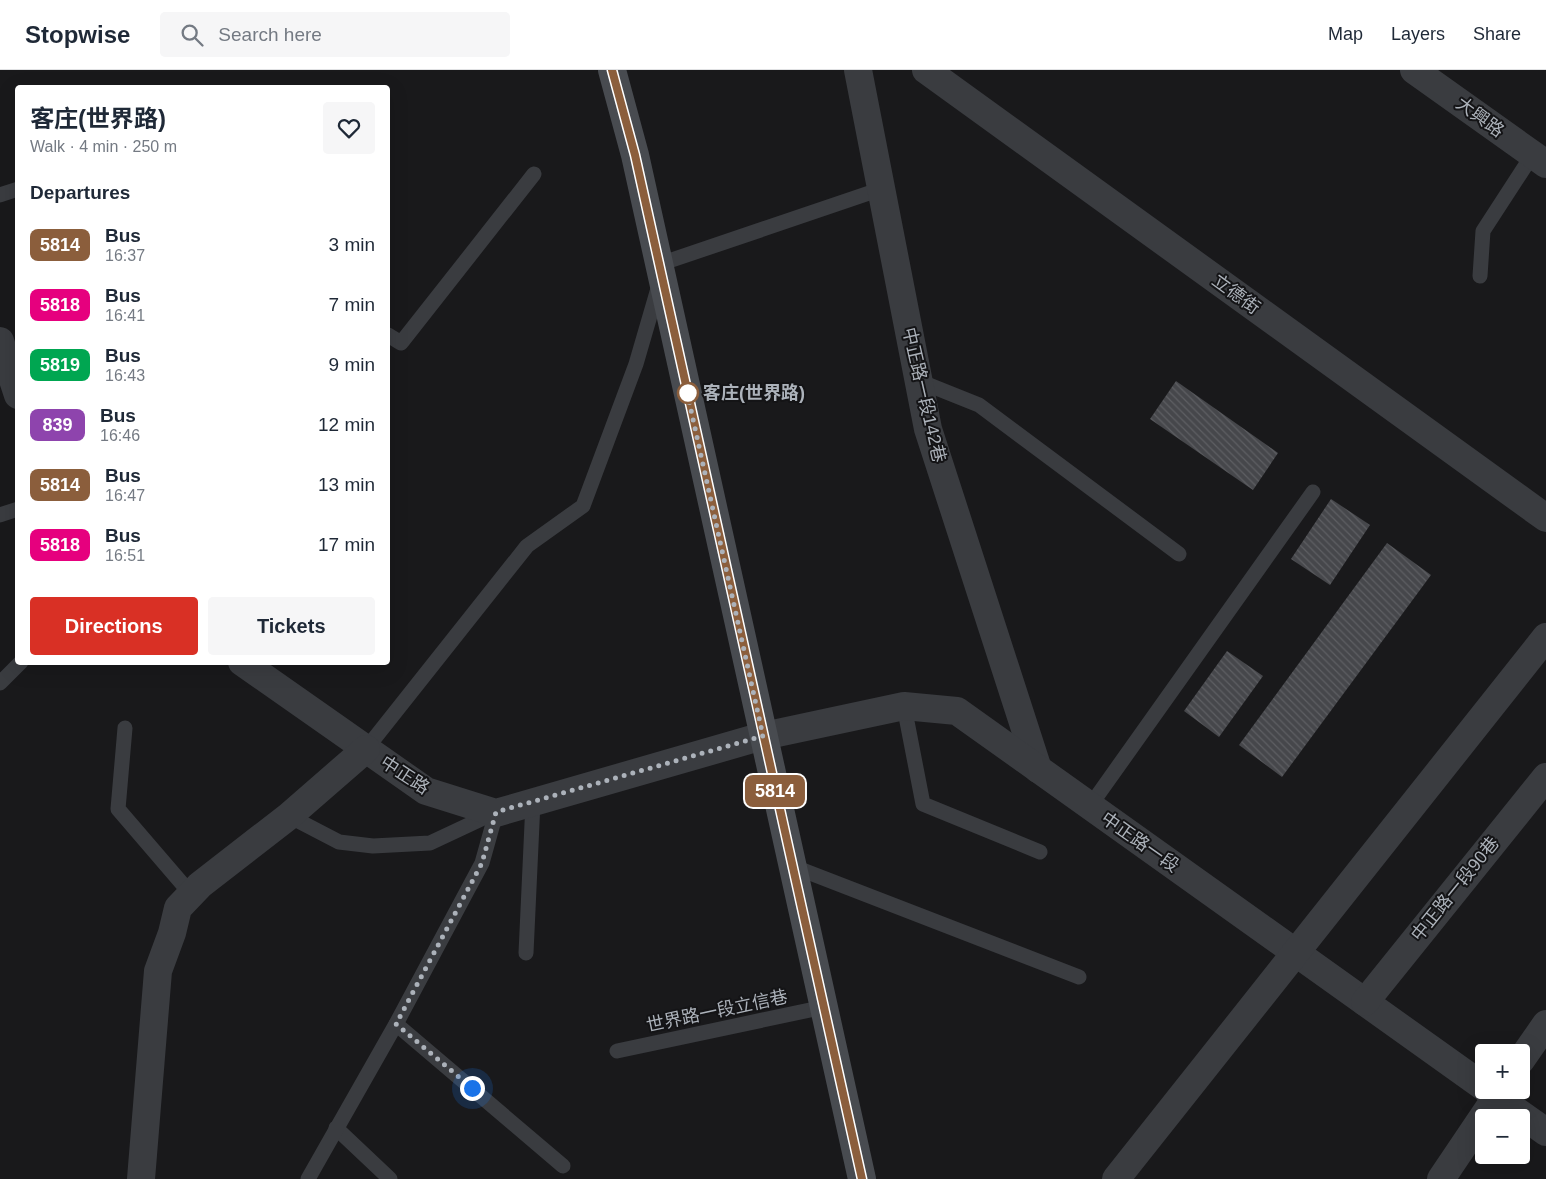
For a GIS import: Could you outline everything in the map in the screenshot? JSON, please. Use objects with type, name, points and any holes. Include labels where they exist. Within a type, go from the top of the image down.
[{"type":"main road","points":[[612,70],[635,155],[661,270],[862,1179]]},
{"type":"street","name":"中正路一段142巷","points":[[858,70],[928,429],[1038,769]]},
{"type":"street","name":"立德街","points":[[926,70],[1546,518]]},
{"type":"street","name":"大興路","points":[[1414,70],[1539,159]]},
{"type":"street","points":[[0,341],[15,386]]},
{"type":"street","points":[[1116,1179],[1546,637]]},
{"type":"street","name":"中正路","points":[[246,665],[426,792],[496,812]]},
{"type":"street","name":"中正路一段","points":[[763,736],[904,706],[957,711],[1475,1079]]},
{"type":"street","points":[[496,812],[763,736]]},
{"type":"street","points":[[141,1179],[158,971],[172,933],[178,908],[200,885],[289,816],[366,749]]},
{"type":"street","name":"中正路一段90巷","points":[[1365,1002],[1546,777]]},
{"type":"street","points":[[1530,1047],[1546,1024]]},
{"type":"street","points":[[1441,1179],[1487,1099]]},
{"type":"street","name":"中正路一段","points":[[1503,1099],[1546,1132]]},
{"type":"lane","points":[[1480,276],[1483,231],[1539,159]]},
{"type":"lane","points":[[390,336],[400,343],[534,174]]},
{"type":"lane","points":[[366,749],[527,546],[583,506],[636,364],[661,270],[881,189]]},
{"type":"lane","points":[[0,195],[15,191]]},
{"type":"lane","points":[[919,380],[978,405],[1179,554]]},
{"type":"lane","points":[[1090,806],[1313,492]]},
{"type":"lane","points":[[0,515],[15,510]]},
{"type":"lane","points":[[0,683],[18,665]]},
{"type":"lane","points":[[904,706],[924,804],[1040,852]]},
{"type":"lane","points":[[125,728],[118,810],[191,894]]},
{"type":"lane","points":[[526,953],[533,802]]},
{"type":"lane","points":[[289,816],[340,842],[372,846],[430,843],[496,812]]},
{"type":"lane","points":[[308,1179],[396,1024],[482,863],[496,812]]},
{"type":"lane","points":[[792,866],[1079,977]]},
{"type":"lane","name":"世界路一段立信巷","points":[[617,1051],[824,1007]]},
{"type":"lane","points":[[396,1024],[563,1166]]},
{"type":"lane","points":[[336,1128],[390,1179]]},
{"type":"building","points":[[1176,381],[1278,453],[1253,490],[1150,419]]},
{"type":"building","points":[[1331,499],[1370,525],[1330,585],[1291,559]]},
{"type":"building","points":[[1387,543],[1431,575],[1282,777],[1239,745]]},
{"type":"building","points":[[1227,651],[1263,676],[1219,737],[1184,711]]},
{"type":"bus line","name":"5814","points":[[612,70],[635,155],[862,1179]]},
{"type":"place","name":"客庄(世界路)","points":[[688,393]]},
{"type":"route","points":[[472,1088],[396,1024],[482,863],[496,812],[763,736],[688,393]]}]
